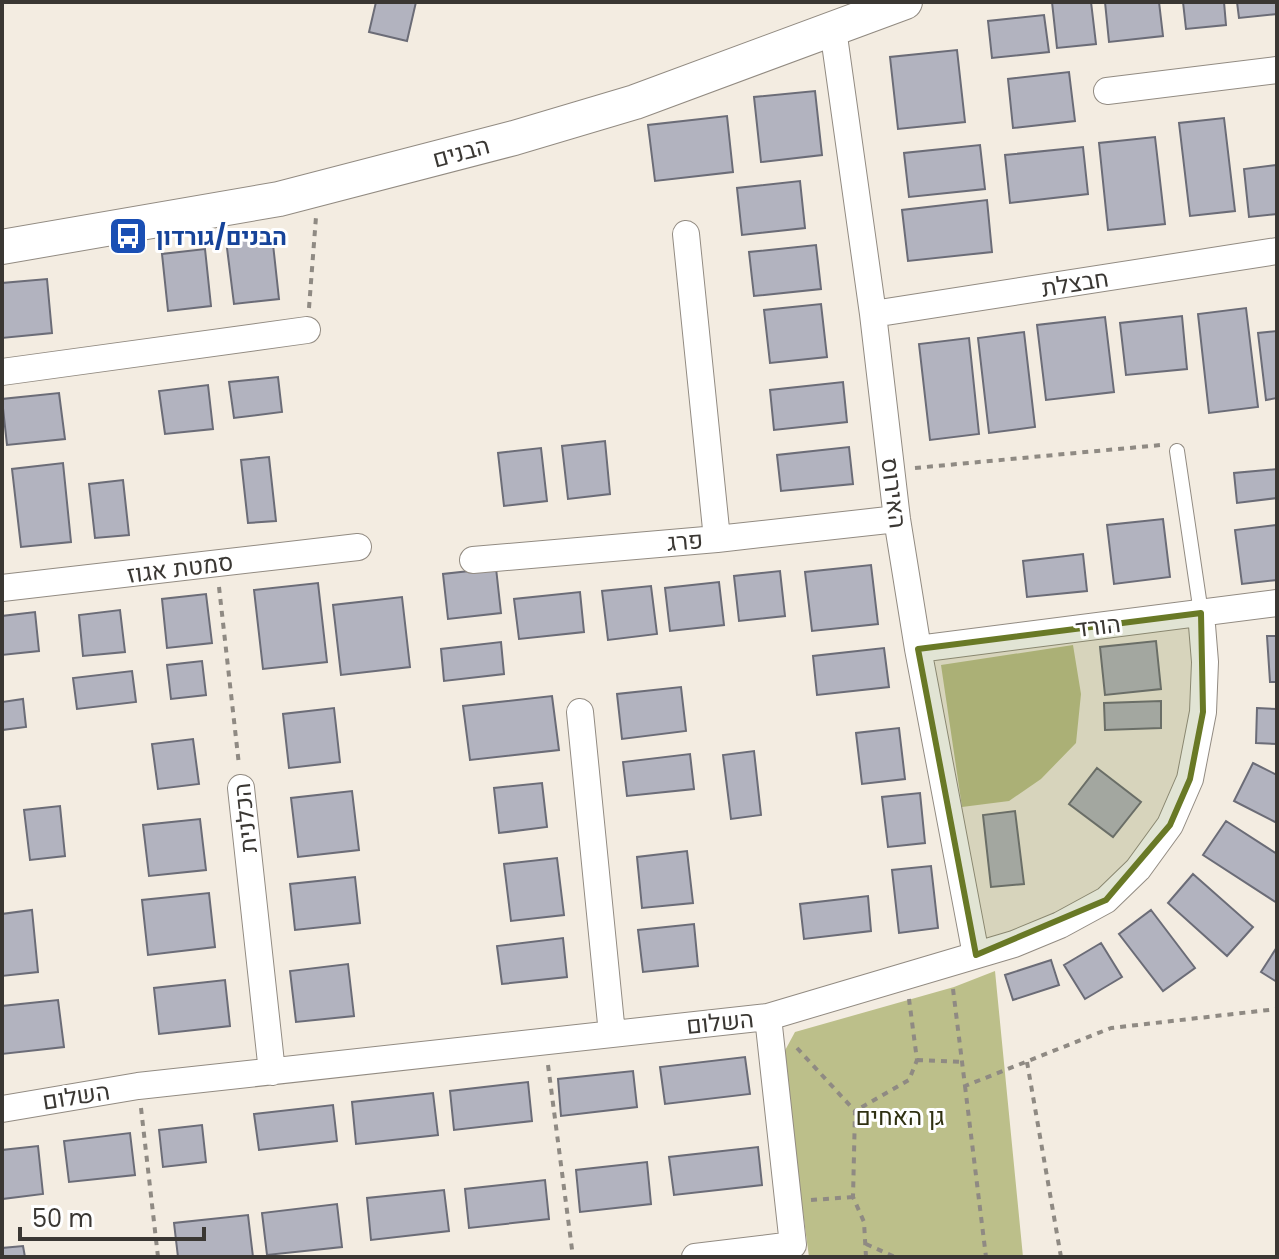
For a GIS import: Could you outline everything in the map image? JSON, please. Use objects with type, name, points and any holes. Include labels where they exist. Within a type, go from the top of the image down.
[{"type":"street","name":"הבנים","points":[[2,247],[279,199],[514,138],[635,102],[905,2]]},
{"type":"street","name":"האירוס","points":[[833,29],[873,314],[897,519],[918,649],[976,955]]},
{"type":"street","points":[[1107,91],[1277,70]]},
{"type":"street","points":[[686,234],[717,539]]},
{"type":"street","name":"חבצלת","points":[[873,314],[1277,251]]},
{"type":"street","points":[[2,372],[307,330]]},
{"type":"street","name":"פרג","points":[[473,560],[717,539],[897,519]]},
{"type":"street","name":"סמטת אגוז","points":[[2,588],[358,547]]},
{"type":"street","name":"הורד","points":[[918,649],[1277,603]]},
{"type":"street","name":"השלום","points":[[2,1109],[138,1086],[768,1017],[1014,944],[1060,925],[1106,900],[1138,869],[1170,825],[1190,779],[1203,712],[1205,662],[1201,613]]},
{"type":"street","points":[[580,712],[612,1034]]},
{"type":"street","name":"הכלנית","points":[[241,788],[272,1072]]},
{"type":"street","points":[[695,1257],[793,1245],[768,1017]]},
{"type":"lane","points":[[1177,451],[1201,613]]},
{"type":"path","points":[[307,330],[318,189]]},
{"type":"path","points":[[891,470],[1170,444],[1177,451]]},
{"type":"path","name":"הכלנית","points":[[216,564],[241,788]]},
{"type":"path","points":[[855,1111],[909,1080],[917,1060],[907,976]]},
{"type":"path","points":[[951,980],[986,1257]]},
{"type":"path","points":[[965,1086],[1111,1028],[1277,1009]]},
{"type":"path","points":[[768,1017],[855,1111],[853,1197],[864,1222],[866,1257]]},
{"type":"path","points":[[545,1042],[573,1257]]},
{"type":"path","points":[[917,1060],[962,1062]]},
{"type":"path","points":[[1027,1062],[1061,1257]]},
{"type":"path","points":[[138,1086],[158,1257]]},
{"type":"path","points":[[788,1202],[853,1197]]},
{"type":"path","points":[[866,1244],[895,1257]]},
{"type":"highlighted area","points":[[1201,613],[1203,712],[1190,779],[1170,825],[1106,900],[976,955],[918,649]]},
{"type":"green space","points":[[1073,645],[1081,694],[1076,743],[1041,779],[1009,801],[962,807],[941,665]]},
{"type":"green space","name":"גן האחים","points":[[995,971],[1023,1257],[809,1257],[782,1056],[795,1032],[954,987]]},
{"type":"building","points":[[376,2],[416,2],[407,41],[369,32]]},
{"type":"building","points":[[1052,2],[1091,2],[1096,44],[1057,48]]},
{"type":"building","points":[[1105,2],[1159,2],[1163,36],[1109,42]]},
{"type":"building","points":[[1183,2],[1224,2],[1226,25],[1186,29]]},
{"type":"building","points":[[1237,2],[1277,2],[1277,14],[1239,18]]},
{"type":"building","points":[[1044,15],[1049,52],[992,58],[988,21]]},
{"type":"building","points":[[957,50],[965,122],[898,129],[890,57]]},
{"type":"building","points":[[1069,72],[1075,121],[1013,128],[1008,79]]},
{"type":"building","points":[[815,91],[822,155],[761,162],[754,97]]},
{"type":"building","points":[[727,116],[733,172],[655,181],[648,125]]},
{"type":"building","points":[[1224,118],[1235,211],[1190,216],[1179,123]]},
{"type":"building","points":[[1155,137],[1165,224],[1108,230],[1099,143]]},
{"type":"building","points":[[980,145],[985,189],[909,197],[904,153]]},
{"type":"building","points":[[1083,147],[1088,194],[1010,203],[1005,155]]},
{"type":"building","points":[[1277,165],[1277,214],[1249,217],[1244,169]]},
{"type":"building","points":[[800,181],[805,228],[742,235],[737,188]]},
{"type":"building","points":[[987,200],[992,252],[908,261],[902,210]]},
{"type":"building","points":[[272,235],[279,299],[234,304],[226,240]]},
{"type":"building","points":[[816,245],[821,289],[754,296],[749,252]]},
{"type":"building","points":[[205,249],[211,306],[168,311],[162,254]]},
{"type":"building","points":[[47,279],[52,333],[2,338],[2,283]]},
{"type":"building","points":[[821,304],[827,357],[770,363],[764,310]]},
{"type":"building","points":[[1246,308],[1258,407],[1209,413],[1198,314]]},
{"type":"building","points":[[1182,316],[1187,369],[1126,375],[1120,323]]},
{"type":"building","points":[[1105,317],[1114,392],[1046,400],[1037,325]]},
{"type":"building","points":[[1277,331],[1277,398],[1266,400],[1258,333]]},
{"type":"building","points":[[1024,332],[1035,427],[989,433],[978,338]]},
{"type":"building","points":[[969,338],[979,434],[930,440],[919,344]]},
{"type":"building","points":[[278,377],[282,412],[234,418],[229,382]]},
{"type":"building","points":[[843,382],[847,422],[774,430],[770,390]]},
{"type":"building","points":[[208,385],[213,429],[165,434],[159,391]]},
{"type":"building","points":[[59,393],[65,439],[7,445],[2,399]]},
{"type":"building","points":[[605,441],[610,494],[568,499],[562,446]]},
{"type":"building","points":[[849,447],[853,484],[781,491],[777,455]]},
{"type":"building","points":[[541,448],[547,501],[504,506],[498,453]]},
{"type":"building","points":[[269,457],[276,521],[248,523],[241,460]]},
{"type":"building","points":[[63,463],[71,542],[21,547],[12,469]]},
{"type":"building","points":[[1277,469],[1277,498],[1237,503],[1234,473]]},
{"type":"building","points":[[123,480],[129,535],[95,538],[89,484]]},
{"type":"building","points":[[1163,519],[1170,577],[1114,584],[1107,525]]},
{"type":"building","points":[[1277,525],[1277,580],[1242,584],[1235,530]]},
{"type":"building","points":[[1083,554],[1087,591],[1027,597],[1023,561]]},
{"type":"building","points":[[871,565],[878,624],[812,631],[805,572]]},
{"type":"building","points":[[496,568],[501,613],[448,619],[443,574]]},
{"type":"building","points":[[780,571],[785,616],[739,621],[734,576]]},
{"type":"building","points":[[719,582],[724,625],[670,631],[665,588]]},
{"type":"building","points":[[318,583],[327,662],[263,669],[254,590]]},
{"type":"building","points":[[651,586],[657,634],[608,640],[602,591]]},
{"type":"building","points":[[580,592],[584,632],[519,639],[514,599]]},
{"type":"building","points":[[206,594],[212,643],[167,648],[162,599]]},
{"type":"building","points":[[402,597],[410,667],[341,675],[333,605]]},
{"type":"building","points":[[120,610],[125,652],[83,656],[79,615]]},
{"type":"building","points":[[35,612],[39,651],[2,655],[2,616]]},
{"type":"building","points":[[1267,636],[1277,636],[1277,682],[1270,682]]},
{"type":"building","points":[[1156,641],[1161,689],[1105,695],[1100,647]]},
{"type":"building","points":[[501,642],[504,674],[444,681],[441,649]]},
{"type":"building","points":[[884,648],[889,687],[817,695],[813,656]]},
{"type":"building","points":[[202,661],[206,695],[171,699],[167,665]]},
{"type":"building","points":[[132,671],[136,702],[77,709],[73,678]]},
{"type":"building","points":[[681,687],[686,731],[622,739],[617,694]]},
{"type":"building","points":[[552,696],[559,750],[470,760],[463,706]]},
{"type":"building","points":[[23,699],[26,727],[2,730],[2,702]]},
{"type":"building","points":[[1161,701],[1161,728],[1105,730],[1104,703]]},
{"type":"building","points":[[334,708],[340,762],[289,768],[283,714]]},
{"type":"building","points":[[1257,708],[1277,709],[1277,744],[1256,743]]},
{"type":"building","points":[[899,728],[905,779],[862,784],[856,733]]},
{"type":"building","points":[[193,739],[199,784],[158,789],[152,744]]},
{"type":"building","points":[[754,751],[761,815],[731,819],[723,755]]},
{"type":"building","points":[[690,754],[694,789],[627,796],[623,762]]},
{"type":"building","points":[[1253,763],[1277,775],[1277,823],[1234,801]]},
{"type":"building","points":[[1097,768],[1141,802],[1113,837],[1069,804]]},
{"type":"building","points":[[542,783],[547,827],[499,833],[494,788]]},
{"type":"building","points":[[352,791],[359,850],[298,857],[291,798]]},
{"type":"building","points":[[920,793],[925,843],[888,847],[882,797]]},
{"type":"building","points":[[60,806],[65,856],[30,860],[24,810]]},
{"type":"building","points":[[1015,811],[1024,884],[991,887],[983,815]]},
{"type":"building","points":[[200,819],[206,870],[149,876],[143,825]]},
{"type":"building","points":[[1226,821],[1277,854],[1277,903],[1203,855]]},
{"type":"building","points":[[687,851],[693,903],[642,908],[637,857]]},
{"type":"building","points":[[557,858],[564,915],[511,921],[504,864]]},
{"type":"building","points":[[931,866],[938,928],[899,933],[892,870]]},
{"type":"building","points":[[1193,874],[1253,927],[1227,956],[1168,903]]},
{"type":"building","points":[[355,877],[360,923],[295,930],[290,884]]},
{"type":"building","points":[[209,893],[215,947],[148,955],[142,900]]},
{"type":"building","points":[[868,896],[871,931],[804,939],[800,904]]},
{"type":"building","points":[[32,910],[38,972],[2,976],[2,914]]},
{"type":"building","points":[[1151,910],[1195,968],[1163,991],[1119,934]]},
{"type":"building","points":[[694,924],[698,966],[643,972],[638,930]]},
{"type":"building","points":[[563,938],[567,977],[502,984],[497,946]]},
{"type":"building","points":[[1101,943],[1122,977],[1085,999],[1064,965]]},
{"type":"building","points":[[1277,947],[1277,982],[1261,972]]},
{"type":"building","points":[[1051,960],[1059,985],[1013,1000],[1005,975]]},
{"type":"building","points":[[348,964],[354,1016],[296,1022],[290,971]]},
{"type":"building","points":[[225,980],[230,1026],[159,1034],[154,988]]},
{"type":"building","points":[[58,1000],[64,1047],[2,1054],[2,1006]]},
{"type":"building","points":[[745,1057],[750,1094],[665,1104],[660,1067]]},
{"type":"building","points":[[633,1071],[637,1107],[561,1116],[558,1079]]},
{"type":"building","points":[[528,1082],[532,1121],[454,1130],[450,1091]]},
{"type":"building","points":[[433,1093],[438,1135],[356,1144],[352,1102]]},
{"type":"building","points":[[333,1105],[337,1141],[259,1150],[254,1114]]},
{"type":"building","points":[[202,1125],[206,1162],[163,1167],[159,1130]]},
{"type":"building","points":[[130,1133],[135,1175],[69,1182],[64,1141]]},
{"type":"building","points":[[38,1146],[43,1194],[2,1199],[2,1150]]},
{"type":"building","points":[[758,1147],[762,1185],[674,1195],[669,1157]]},
{"type":"building","points":[[647,1162],[651,1204],[580,1212],[576,1170]]},
{"type":"building","points":[[545,1180],[549,1219],[469,1228],[465,1189]]},
{"type":"building","points":[[444,1190],[449,1231],[371,1240],[367,1198]]},
{"type":"building","points":[[337,1204],[342,1247],[267,1255],[262,1213]]},
{"type":"building","points":[[248,1215],[253,1257],[178,1257],[174,1223]]},
{"type":"building","points":[[23,1246],[25,1257],[2,1257],[2,1248]]},
{"type":"place","name":"הבנים/גורדון","points":[[128,236]]}]
